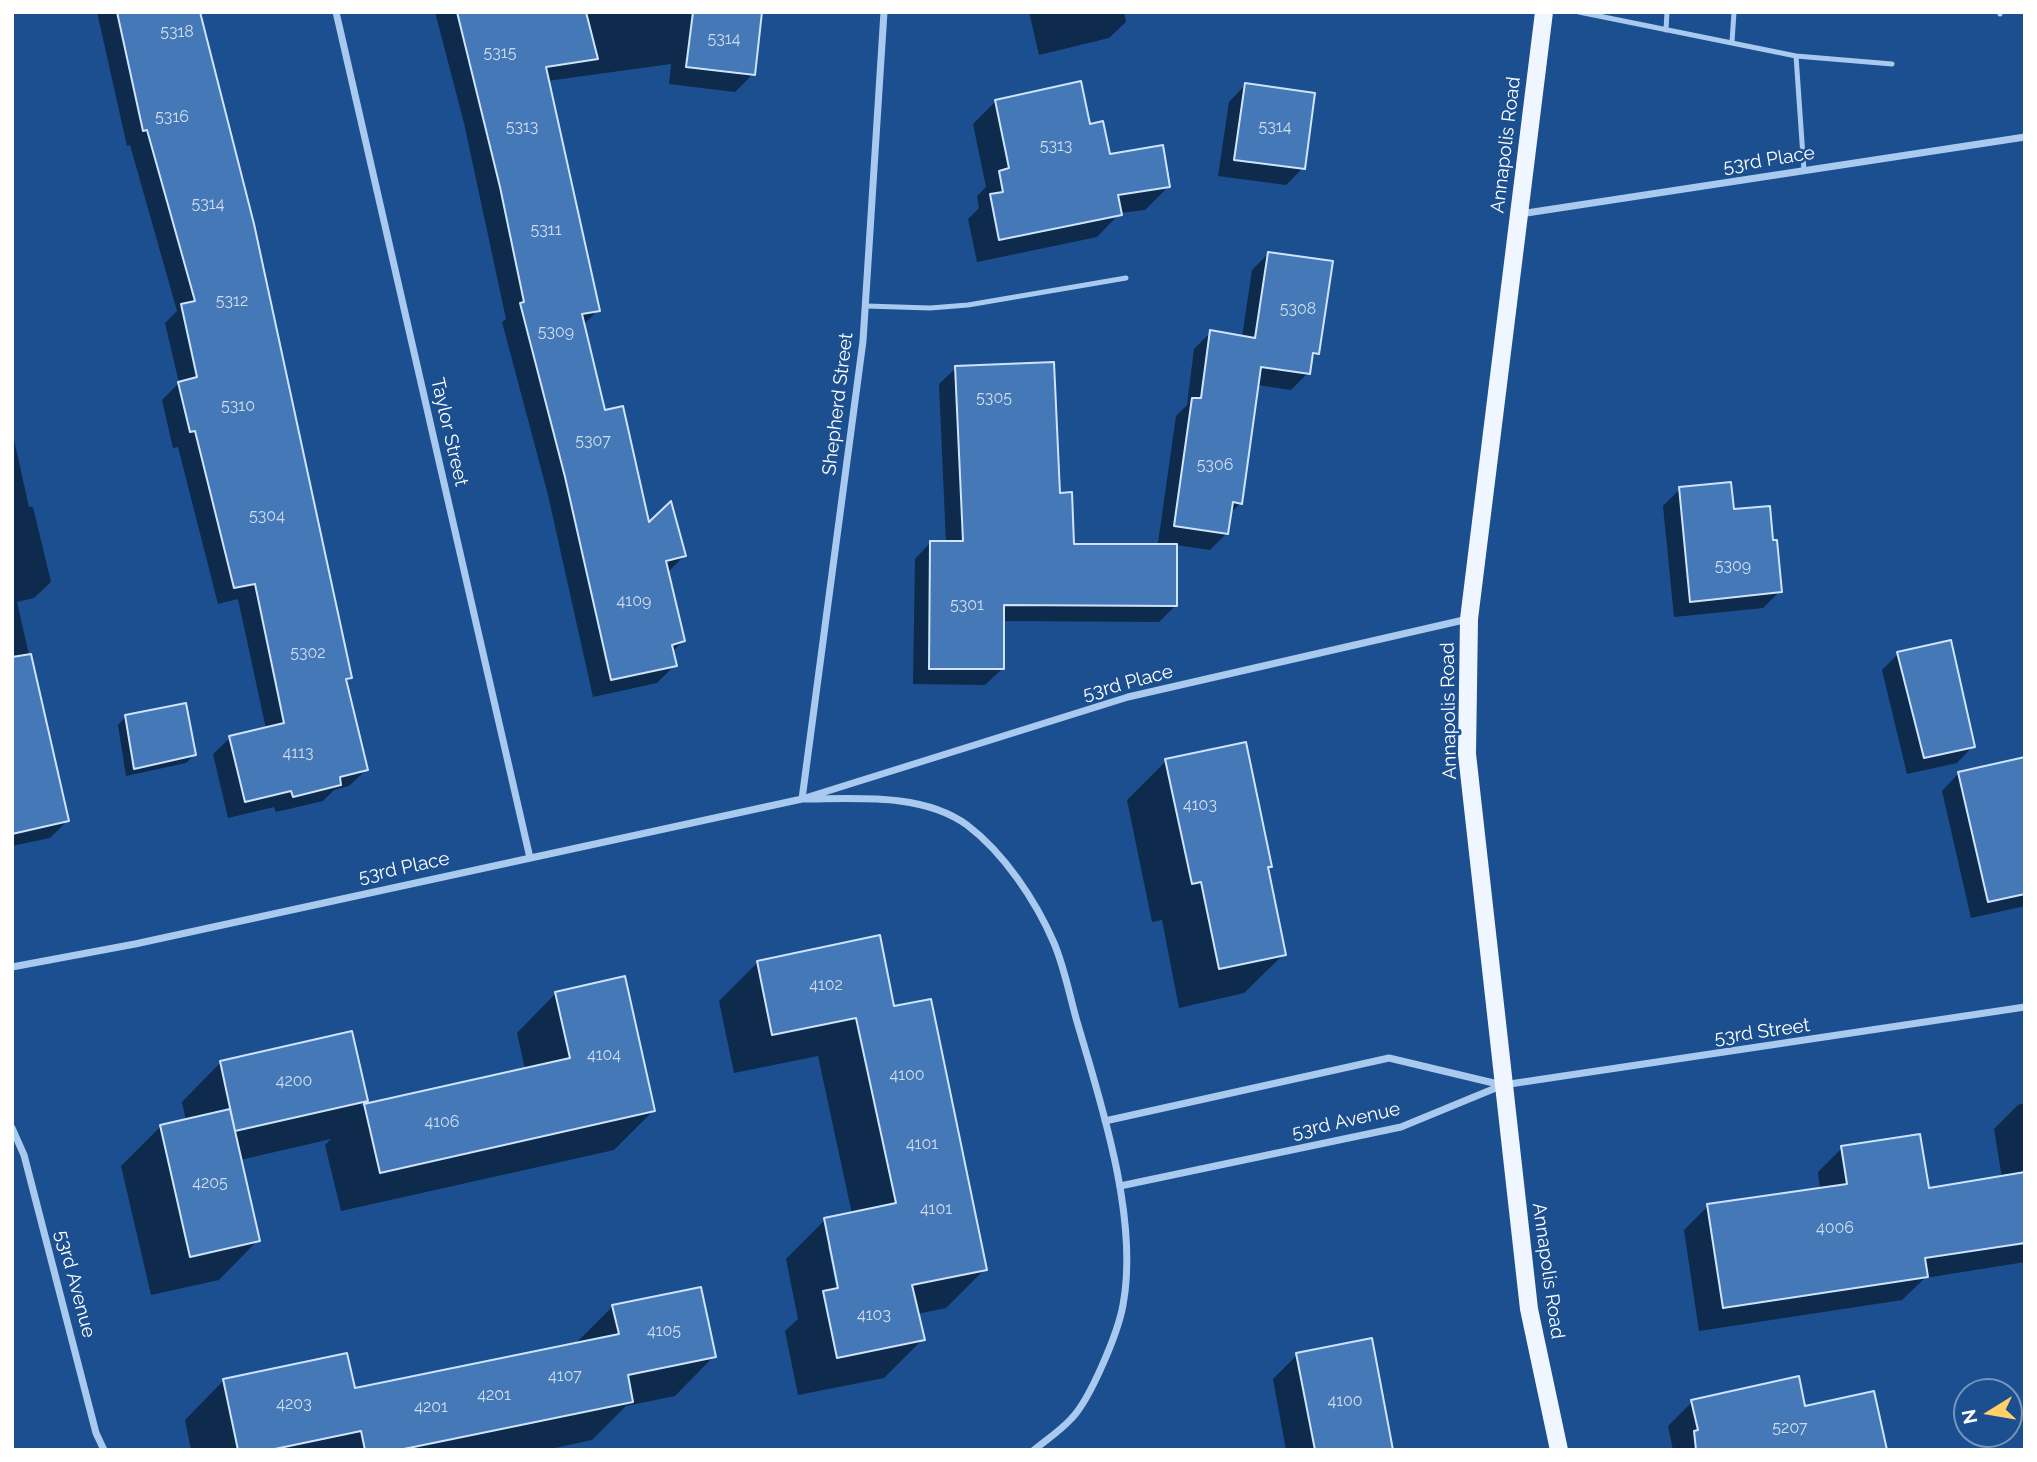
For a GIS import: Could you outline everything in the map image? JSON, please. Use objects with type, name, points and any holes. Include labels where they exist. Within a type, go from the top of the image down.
[{"type":"main road","name":"Annapolis Road","points":[[1544,12],[1469,619],[1467,754],[1529,1309],[1559,1450]]},
{"type":"street","name":"Taylor Street","points":[[337,12],[530,858]]},
{"type":"street","name":"Shepherd Street","points":[[802,799],[866,306],[884,12]]},
{"type":"street","name":"53rd Place","points":[[1519,215],[2025,137]]},
{"type":"street","name":"53rd Place","points":[[12,967],[135,944],[802,799],[1128,697],[1469,619]]},
{"type":"street","name":"53rd Place","points":[[802,799],[878,799],[928,807],[966,824],[998,856],[1027,894],[1054,944],[1105,1121],[1120,1186]]},
{"type":"street","name":"53rd Street","points":[[1503,1085],[2025,1007]]},
{"type":"street","points":[[1105,1121],[1389,1058],[1503,1085]]},
{"type":"street","name":"53rd Avenue","points":[[1120,1186],[1401,1127],[1503,1085]]},
{"type":"street","name":"53rd Avenue","points":[[12,1128],[24,1155],[96,1433],[104,1450]]},
{"type":"street","points":[[1034,1450],[1073,1418],[1105,1359],[1123,1305],[1125,1248],[1120,1186]]},
{"type":"lane","points":[[1579,12],[1796,56],[1892,64]]},
{"type":"lane","points":[[1666,30],[1667,12]]},
{"type":"lane","points":[[1732,42],[1734,12]]},
{"type":"lane","points":[[1796,56],[1804,171]]},
{"type":"lane","points":[[866,306],[930,308],[968,305],[1126,278]]},
{"type":"building","points":[[117,12],[200,12],[254,224],[352,678],[346,679],[368,770],[340,777],[341,785],[293,797],[291,791],[245,802],[229,736],[284,723],[255,584],[234,588],[195,431],[190,432],[178,382],[197,377],[181,304],[195,301],[147,130],[143,131]]},
{"type":"building","points":[[457,12],[586,12],[598,59],[546,67],[600,311],[582,314],[605,410],[623,406],[649,522],[671,501],[686,556],[666,561],[685,641],[672,645],[677,666],[611,680],[565,477],[520,303],[524,302],[500,187]]},
{"type":"building","points":[[693,12],[762,12],[755,75],[686,67]]},
{"type":"building","points":[[1081,81],[1090,124],[1103,121],[1110,154],[1163,145],[1170,187],[1118,195],[1122,215],[999,240],[990,194],[1003,192],[999,171],[1009,168],[995,100]]},
{"type":"building","points":[[1245,83],[1315,93],[1305,169],[1234,160]]},
{"type":"building","points":[[1268,252],[1333,261],[1319,354],[1313,353],[1310,374],[1261,367],[1242,504],[1233,502],[1228,534],[1174,526],[1192,398],[1201,398],[1210,330],[1255,338]]},
{"type":"building","points":[[1054,362],[1060,493],[1072,492],[1074,544],[1177,544],[1177,606],[1004,605],[1004,669],[929,669],[930,541],[963,541],[955,366]]},
{"type":"building","points":[[1731,482],[1734,509],[1770,506],[1773,540],[1777,540],[1782,592],[1690,602],[1679,487]]},
{"type":"building","points":[[1951,640],[1975,747],[1924,758],[1897,652]]},
{"type":"building","points":[[31,654],[69,821],[12,834],[12,657]]},
{"type":"building","points":[[186,703],[196,755],[134,769],[125,715]]},
{"type":"building","points":[[1246,742],[1272,867],[1268,867],[1286,955],[1219,969],[1201,882],[1192,884],[1165,759]]},
{"type":"building","points":[[2025,757],[2025,894],[1988,902],[1958,772]]},
{"type":"building","points":[[880,935],[894,1006],[931,999],[987,1270],[912,1285],[925,1340],[837,1358],[823,1291],[838,1288],[824,1218],[896,1203],[856,1018],[772,1035],[757,961]]},
{"type":"building","points":[[625,976],[655,1111],[380,1173],[364,1104],[570,1058],[555,992]]},
{"type":"building","points":[[352,1031],[368,1101],[235,1131],[220,1061]]},
{"type":"building","points":[[230,1109],[260,1241],[190,1257],[160,1125]]},
{"type":"building","points":[[1920,1134],[1929,1188],[2025,1172],[2025,1243],[1925,1258],[1928,1277],[1723,1308],[1707,1204],[1847,1184],[1841,1146]]},
{"type":"building","points":[[701,1287],[716,1357],[628,1375],[633,1402],[399,1450],[365,1450],[361,1431],[270,1450],[238,1450],[223,1379],[347,1353],[355,1388],[619,1334],[612,1305]]},
{"type":"building","points":[[1372,1338],[1393,1450],[1315,1450],[1296,1353]]},
{"type":"building","points":[[1799,1376],[1805,1406],[1874,1391],[1887,1450],[1696,1450],[1694,1431],[1698,1430],[1691,1400]]}]
